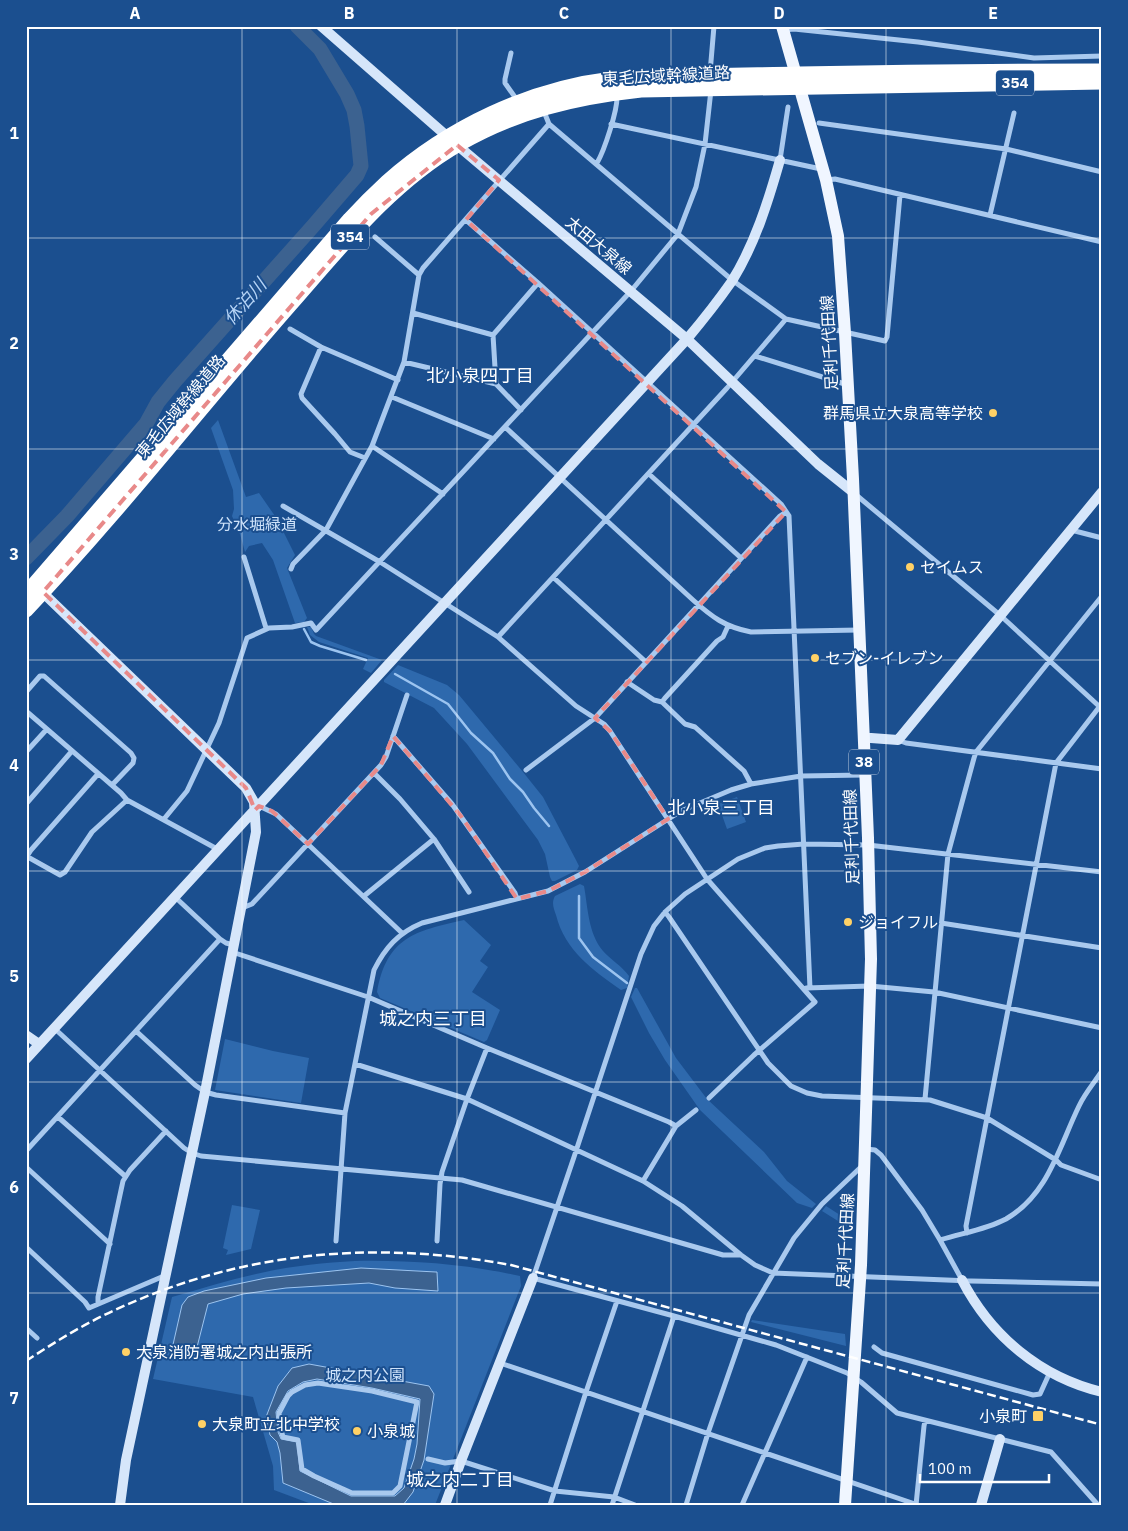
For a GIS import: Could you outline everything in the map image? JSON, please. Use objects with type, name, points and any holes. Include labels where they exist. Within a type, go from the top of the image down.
[{"type":"highway","name":"東毛広域幹線道路","points":[[798,81],[917,72],[1102,71]]},
{"type":"highway","name":"東毛広域幹線道路","points":[[26,610],[34,591],[139,482],[270,328],[371,214],[477,121],[518,103],[570,87],[612,79],[710,82],[1102,82]]},
{"type":"highway","name":"東毛広域幹線道路","points":[[453,141],[543,108],[598,95],[710,82]]},
{"type":"main road","name":"足利千代田線","points":[[783,28],[824,175],[838,236],[848,385],[859,630],[871,924],[866,1149],[845,1505]]},
{"type":"street","name":"太田大泉線","points":[[321,26],[453,141],[687,339],[818,464],[853,492]]},
{"type":"street","points":[[164,819],[187,791],[220,723],[246,640],[266,628],[311,623],[316,630],[631,291],[678,234],[696,186],[705,144],[714,26]]},
{"type":"street","points":[[783,28],[918,42],[1034,58],[1102,56]]},
{"type":"street","points":[[511,54],[504,78],[505,83],[518,103]]},
{"type":"street","points":[[597,163],[611,124],[617,101],[617,93]]},
{"type":"street","points":[[26,1058],[648,383],[716,303],[732,280],[761,221],[780,160],[788,107]]},
{"type":"street","points":[[543,108],[549,124],[732,280],[786,320],[884,341],[887,337],[900,194]]},
{"type":"street","points":[[990,216],[1014,113]]},
{"type":"street","points":[[819,123],[1006,149],[1102,172]]},
{"type":"street","points":[[291,569],[293,564],[326,530],[372,446],[404,362],[419,275],[423,268],[549,124]]},
{"type":"street","points":[[611,124],[780,160],[835,179],[1102,242]]},
{"type":"street","points":[[466,220],[781,504],[786,512],[790,522],[810,988]]},
{"type":"street","points":[[374,237],[419,275]]},
{"type":"street","points":[[496,384],[493,335],[538,283]]},
{"type":"street","points":[[413,313],[493,335]]},
{"type":"street","points":[[498,637],[694,425],[786,320]]},
{"type":"street","points":[[290,329],[321,347],[398,380]]},
{"type":"street","points":[[321,347],[301,394],[302,398],[350,452],[365,458]]},
{"type":"street","points":[[755,356],[848,385]]},
{"type":"street","points":[[404,362],[496,384],[521,410]]},
{"type":"street","points":[[392,397],[494,439]]},
{"type":"street","points":[[506,427],[715,619],[728,626],[751,632],[859,630]]},
{"type":"street","points":[[372,446],[443,494]]},
{"type":"street","points":[[649,474],[741,558]]},
{"type":"street","points":[[853,492],[1001,616],[1101,708],[1056,763],[966,1226],[967,1233]]},
{"type":"street","points":[[898,740],[1102,492]]},
{"type":"street","points":[[283,506],[380,562],[498,637],[576,706],[610,730],[707,879],[815,1002],[710,1098]]},
{"type":"street","points":[[526,770],[595,718],[741,558],[786,512]]},
{"type":"street","points":[[1070,530],[1102,538]]},
{"type":"street","points":[[244,557],[266,628]]},
{"type":"street","points":[[554,578],[646,662]]},
{"type":"street","points":[[34,591],[246,788],[257,808],[256,832],[242,908],[205,1092],[126,1460],[120,1505]]},
{"type":"street","points":[[925,1099],[948,854],[976,752],[1102,596]]},
{"type":"street","points":[[662,702],[717,641],[723,637],[728,626]]},
{"type":"street","points":[[26,692],[40,676],[44,676],[131,753],[134,758],[133,763],[112,785]]},
{"type":"street","points":[[627,682],[654,700],[662,702],[686,724],[695,727],[744,771],[751,784]]},
{"type":"street","points":[[242,908],[252,904],[374,773],[386,757],[406,695]]},
{"type":"street","points":[[26,711],[127,800],[219,850]]},
{"type":"street","points":[[26,752],[47,729]]},
{"type":"street","points":[[393,736],[461,816],[515,893],[517,899]]},
{"type":"street","points":[[863,738],[898,740],[906,743],[1102,769]]},
{"type":"street","points":[[26,804],[72,751]]},
{"type":"street","points":[[374,773],[400,799],[434,839],[469,892]]},
{"type":"street","points":[[98,774],[26,857],[60,875],[65,872],[92,832],[127,800]]},
{"type":"street","points":[[336,1241],[345,1112],[368,997],[374,970],[380,958],[402,933],[422,923],[548,890],[585,872],[687,808],[714,796],[751,784],[801,776],[865,775]]},
{"type":"street","points":[[257,808],[272,811],[402,933]]},
{"type":"street","points":[[364,896],[434,839]]},
{"type":"street","points":[[445,1505],[557,1208],[640,954],[654,926],[665,912],[686,894],[738,859],[765,848],[804,844],[868,845],[1102,872]]},
{"type":"street","points":[[174,897],[220,940],[233,949],[368,997],[676,1126]]},
{"type":"street","points":[[665,912],[768,1063],[791,1086],[806,1093],[822,1096],[925,1099],[988,1118],[1061,1165],[1102,1180]]},
{"type":"street","points":[[941,923],[1102,948]]},
{"type":"street","points":[[26,1151],[220,940]]},
{"type":"street","points":[[803,988],[870,986],[934,992],[1102,1028]]},
{"type":"street","points":[[54,1028],[184,1148],[201,1156],[441,1178],[473,1183],[723,1255],[741,1255]]},
{"type":"street","points":[[136,1031],[205,1092],[345,1112]]},
{"type":"street","points":[[26,1035],[39,1044]]},
{"type":"street","points":[[437,1241],[441,1178],[467,1100],[488,1048]]},
{"type":"street","points":[[355,1064],[467,1100],[643,1181],[682,1206],[755,1265],[774,1273],[1102,1284]]},
{"type":"street","points":[[940,1240],[990,1226],[1019,1211],[1026,1205],[1042,1184],[1056,1160],[1079,1106],[1102,1071]]},
{"type":"street","points":[[643,1181],[676,1126],[696,1110]]},
{"type":"street","points":[[58,1117],[125,1176]]},
{"type":"street","points":[[98,1303],[125,1176],[166,1131]]},
{"type":"street","points":[[866,1149],[875,1150],[881,1155],[922,1210],[977,1307],[1010,1345],[1035,1364],[1050,1372],[1102,1392]]},
{"type":"street","points":[[686,1505],[708,1433],[750,1315],[794,1238],[814,1212],[861,1166],[865,1166]]},
{"type":"street","points":[[26,1167],[110,1244]]},
{"type":"street","points":[[26,1247],[85,1302],[89,1308],[166,1275]]},
{"type":"street","points":[[532,1278],[776,1345],[807,1356],[854,1377],[893,1412],[1053,1453],[1098,1505]]},
{"type":"street","points":[[550,1505],[617,1301]]},
{"type":"street","points":[[612,1505],[674,1316]]},
{"type":"street","points":[[26,1328],[37,1338]]},
{"type":"street","points":[[874,1347],[882,1353],[1033,1394],[1040,1394],[1050,1372]]},
{"type":"street","points":[[742,1505],[807,1356]]},
{"type":"street","points":[[500,1363],[917,1505],[925,1421]]},
{"type":"street","points":[[318,1383],[372,1391],[417,1402],[408,1454],[400,1486],[393,1493],[352,1493],[302,1469],[298,1440],[283,1437],[278,1413],[292,1392],[305,1385],[318,1383]]},
{"type":"street","points":[[981,1505],[1000,1440]]},
{"type":"street","points":[[428,1459],[445,1463],[461,1461],[555,1491],[614,1497],[634,1505]]},
{"type":"highlighted area","points":[[457,145],[499,180],[466,220],[786,512],[595,718],[610,731],[668,819],[585,872],[548,891],[517,899],[461,816],[393,736],[381,765],[308,844],[272,811],[259,806],[255,810],[246,788],[43,592],[371,214]]},
{"type":"green space","name":"分水堀緑道","points":[[218,420],[246,497],[259,493],[277,519],[295,555],[287,568],[307,618],[304,622],[295,623],[273,560],[262,543],[249,546],[245,552],[232,516],[234,509],[233,490],[211,428]]},
{"type":"green space","points":[[307,627],[311,627],[316,636],[382,660],[371,673],[363,669],[368,658],[319,642],[310,635]]},
{"type":"green space","points":[[398,665],[447,685],[459,695],[543,797],[579,866],[577,870],[552,881],[545,854],[538,840],[467,744],[434,708],[384,682]]},
{"type":"green space","points":[[737,797],[746,822],[727,829],[718,804]]},
{"type":"green space","points":[[580,884],[584,886],[589,920],[594,936],[603,951],[629,976],[627,988],[621,990],[591,967],[573,949],[560,928],[553,904],[555,896]]},
{"type":"green space","points":[[464,920],[491,945],[480,961],[488,967],[472,992],[500,1010],[487,1040],[484,1042],[380,998],[377,992],[388,959],[406,939],[431,928]]},
{"type":"green space","points":[[635,988],[637,988],[676,1058],[707,1099],[764,1152],[787,1181],[816,1204],[812,1208],[797,1203],[700,1110],[665,1060],[649,1033],[631,997]]},
{"type":"green space","points":[[225,1039],[309,1058],[301,1103],[215,1090]]},
{"type":"green space","points":[[232,1205],[260,1210],[251,1249],[226,1255],[228,1250],[223,1248]]},
{"type":"green space","points":[[826,1206],[854,1224],[854,1231],[822,1211]]},
{"type":"green space","name":"城之内公園","points":[[355,1261],[397,1261],[438,1264],[479,1268],[520,1276],[521,1286],[435,1505],[314,1505],[274,1490],[273,1466],[253,1397],[153,1379],[172,1297],[268,1271],[306,1265]]},
{"type":"green space","points":[[752,1320],[845,1334],[846,1346],[751,1322]]},
{"type":"shaded area","points":[[361,1268],[437,1272],[438,1291],[395,1288],[369,1283],[286,1288],[243,1294],[208,1304],[195,1355],[172,1349],[182,1305],[188,1297],[204,1291],[266,1278]]},
{"type":"shaded area","points":[[309,1364],[429,1386],[434,1394],[424,1460],[413,1492],[403,1505],[336,1505],[283,1483],[280,1453],[277,1442],[270,1435],[266,1417],[278,1386],[292,1368]],"holes":[[[317,1379],[372,1388],[420,1399],[414,1459],[404,1488],[395,1496],[351,1496],[300,1471],[297,1442],[281,1439],[278,1432],[276,1412],[288,1391],[303,1382]]]},
{"type":"waterway","name":"休泊川","points":[[26,558],[67,516],[146,424],[158,402],[175,381],[357,175],[361,166],[354,110],[347,94],[320,49],[297,26]]},
{"type":"waterway","points":[[304,629],[311,642],[366,660]]},
{"type":"waterway","points":[[395,674],[448,704],[471,733],[493,753],[510,779],[523,792],[549,826]]},
{"type":"waterway","points":[[579,896],[579,938],[593,957],[627,983]]},
{"type":"railway","points":[[26,1361],[92,1321],[115,1310],[163,1290],[212,1275],[260,1263],[310,1256],[359,1253],[409,1253],[460,1257],[511,1265],[1102,1425]]},
{"type":"place","name":"群馬県立大泉高等学校","points":[[993,413]]},
{"type":"place","name":"セイムス","points":[[910,567]]},
{"type":"place","name":"セブン-イレブン","points":[[815,658]]},
{"type":"place","name":"ジョイフル","points":[[848,922]]},
{"type":"place","name":"大泉消防署城之内出張所","points":[[126,1352]]},
{"type":"place","name":"小泉町","points":[[1038,1416]]},
{"type":"place","name":"大泉町立北中学校","points":[[202,1424]]},
{"type":"place","name":"小泉城","points":[[357,1431]]},
{"type":"district","name":"北小泉四丁目","points":[[480,376]]},
{"type":"district","name":"北小泉三丁目","points":[[721,808]]},
{"type":"district","name":"城之内三丁目","points":[[433,1019]]},
{"type":"district","name":"城之内二丁目","points":[[460,1480]]}]
